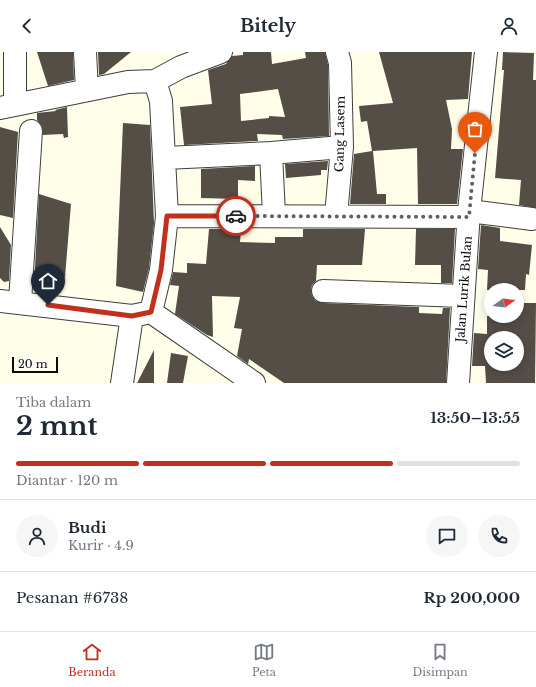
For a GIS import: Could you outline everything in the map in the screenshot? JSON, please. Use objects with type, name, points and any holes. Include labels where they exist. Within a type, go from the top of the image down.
[{"type":"street","points":[[15,52],[8,106],[128,82],[155,81],[181,67],[220,52]]},
{"type":"street","points":[[85,52],[87,90]]},
{"type":"street","name":"Gang Lasem","points":[[336,216],[342,147],[340,63],[337,52]]},
{"type":"street","name":"Jalan Lurik Bulan","points":[[458,383],[469,214],[486,52]]},
{"type":"street","points":[[122,383],[141,314],[161,270],[167,216],[162,101],[155,81]]},
{"type":"street","points":[[31,131],[5,302],[141,314],[254,383]]},
{"type":"street","points":[[165,158],[271,153],[342,147]]},
{"type":"street","points":[[271,153],[274,216]]},
{"type":"street","points":[[167,216],[469,214],[532,219]]},
{"type":"street","points":[[323,291],[463,296]]},
{"type":"building","points":[[37,52],[73,52],[74,80],[48,86]]},
{"type":"building","points":[[98,52],[131,52],[104,74],[99,75]]},
{"type":"building","points":[[243,52],[271,52],[272,64],[306,58],[305,52],[325,52],[328,65],[329,136],[283,139],[282,135],[257,134],[258,141],[184,145],[180,107],[212,104],[208,70],[226,64],[232,56],[243,55]],"holes":[[[278,89],[285,117],[269,116],[269,118],[241,121],[240,94]]]},
{"type":"building","points":[[379,52],[472,52],[468,99],[446,100],[452,129],[451,149],[463,149],[457,204],[418,204],[417,148],[373,151],[377,194],[386,194],[386,204],[350,204],[354,154],[372,151],[367,121],[361,122],[359,106],[393,103]]},
{"type":"building","points":[[503,52],[534,53],[533,80],[536,80],[536,208],[519,205],[521,180],[495,178],[504,70],[502,70]]},
{"type":"building","points":[[67,107],[68,137],[64,138],[63,134],[43,135],[42,126],[37,120],[37,113],[56,111],[55,110]]},
{"type":"building","points":[[123,123],[150,125],[154,223],[149,268],[143,292],[116,286]]},
{"type":"building","points":[[0,127],[18,132],[13,218],[0,215]]},
{"type":"building","points":[[328,161],[327,170],[321,170],[321,175],[286,178],[285,164]]},
{"type":"building","points":[[255,166],[255,181],[238,180],[238,199],[201,198],[201,169]]},
{"type":"building","points":[[39,194],[71,204],[65,277],[34,285]]},
{"type":"building","points":[[481,225],[500,228],[500,241],[532,245],[529,275],[526,274],[525,290],[524,283],[487,283],[488,270],[478,269]]},
{"type":"building","points":[[0,227],[11,245],[9,281],[4,282],[0,278]]},
{"type":"building","points":[[209,229],[241,229],[240,242],[275,243],[275,237],[303,237],[303,229],[365,229],[362,265],[317,265],[316,281],[312,285],[311,290],[312,296],[316,301],[323,303],[419,307],[419,313],[442,314],[443,308],[450,308],[446,383],[284,383],[249,359],[248,364],[237,356],[242,329],[234,328],[240,297],[212,296],[213,337],[207,335],[175,314],[179,286],[170,285],[173,272],[187,273],[187,263],[206,264]]},
{"type":"building","points":[[416,229],[455,229],[452,283],[441,283],[441,265],[415,265]]},
{"type":"building","points":[[524,303],[536,303],[535,383],[486,383],[485,371],[524,371],[524,331],[487,331],[487,323],[524,323]]},
{"type":"building","points":[[474,333],[484,334],[484,366],[472,366]]},
{"type":"building","points":[[154,350],[154,383],[137,383]]},
{"type":"building","points":[[171,353],[188,356],[183,383],[167,383]]},
{"type":"way so far","points":[[236,216],[469,217],[475,153]]},
{"type":"route","points":[[48,305],[132,316],[151,312],[161,270],[167,216],[236,216]]}]
